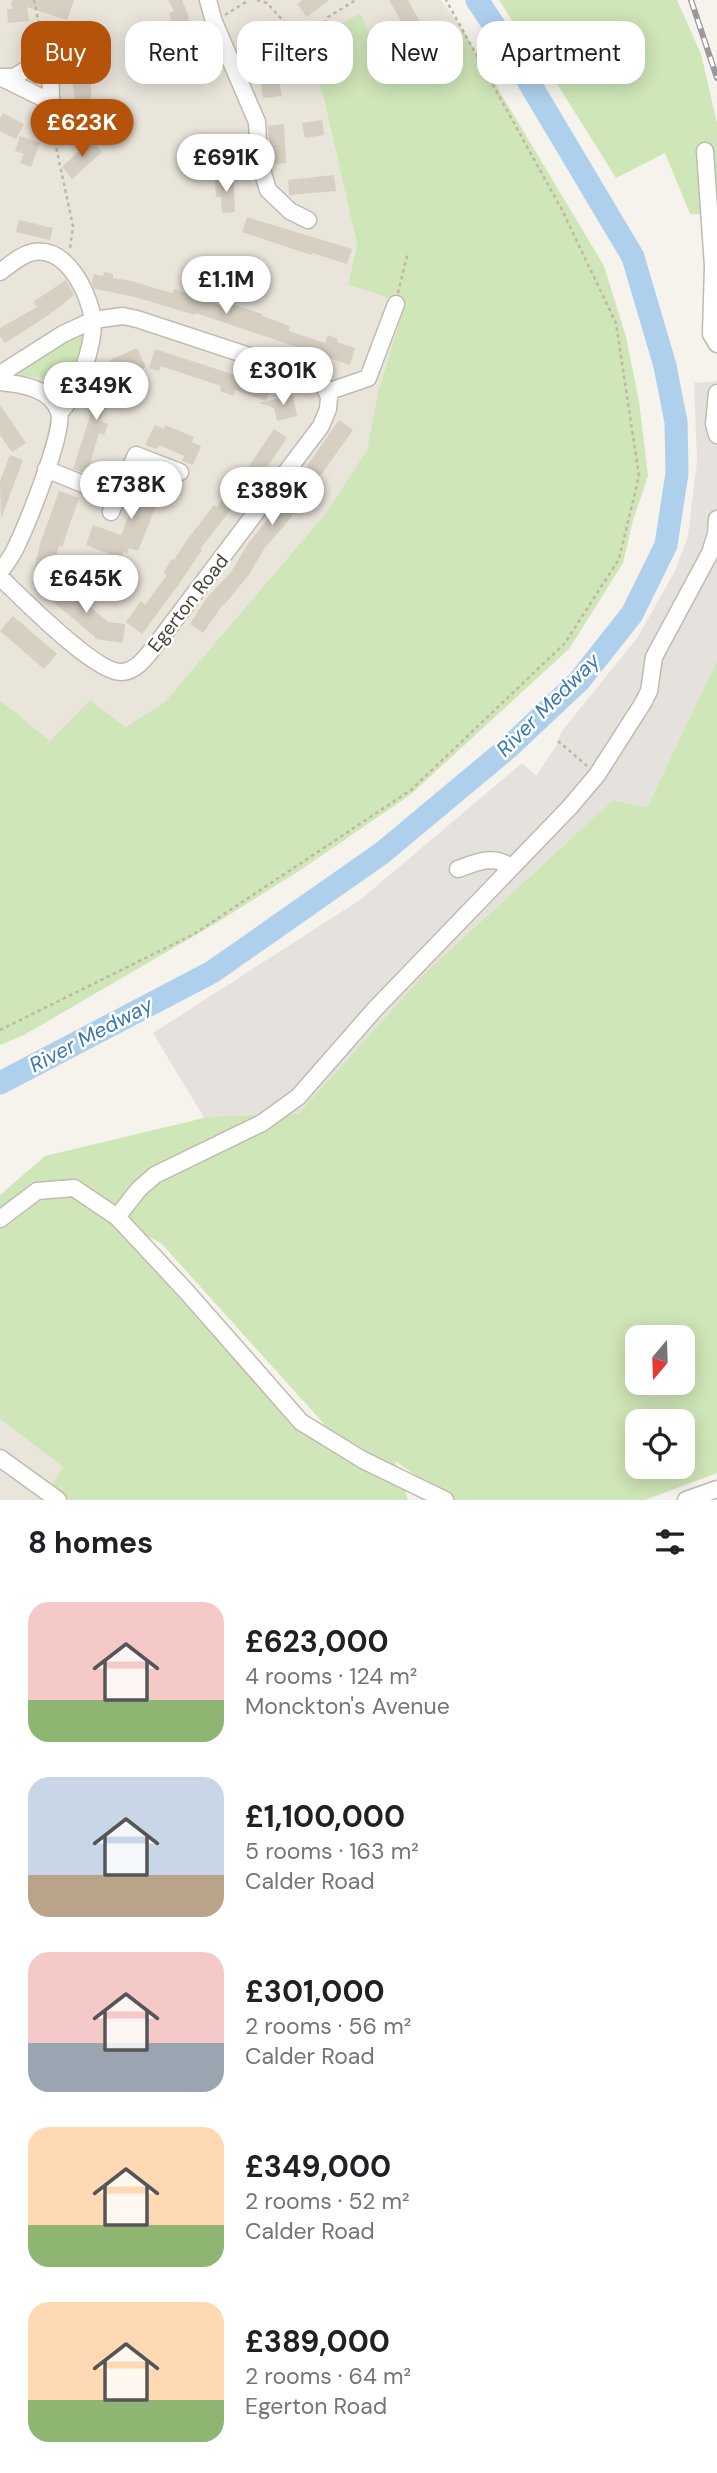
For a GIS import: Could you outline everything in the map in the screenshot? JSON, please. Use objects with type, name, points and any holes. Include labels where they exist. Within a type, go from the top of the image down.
[{"type":"street","points":[[208,0],[214,21]]},
{"type":"street","points":[[223,43],[257,122],[258,160],[268,190],[289,211],[308,220]]},
{"type":"street","points":[[0,77],[14,77],[21,73]]},
{"type":"street","points":[[0,77],[47,100],[51,99],[51,84]]},
{"type":"street","points":[[705,151],[713,266],[711,334],[717,344]]},
{"type":"street","points":[[0,272],[22,256],[38,252],[51,254],[68,267],[84,288],[93,320],[92,338],[75,387],[68,403],[59,414]]},
{"type":"street","points":[[0,374],[63,334],[93,320],[123,316],[310,376],[319,381],[327,392],[368,378],[396,304]]},
{"type":"street","points":[[0,382],[41,391],[53,402],[59,414],[57,436],[46,469],[17,545],[0,575]]},
{"type":"street","name":"Egerton Road","points":[[0,575],[95,662],[114,672],[132,669],[158,642],[316,433],[328,409],[327,392]]},
{"type":"street","points":[[717,393],[714,424],[717,435]]},
{"type":"street","points":[[46,469],[114,505],[136,455],[180,472]]},
{"type":"street","points":[[117,1217],[139,1189],[155,1175],[262,1122],[298,1097],[375,1009],[569,808],[597,775],[648,695],[654,657],[710,553],[717,519]]},
{"type":"street","points":[[458,869],[495,860],[511,867]]},
{"type":"street","points":[[0,1219],[37,1191],[74,1188],[117,1217],[186,1290],[301,1422],[363,1461],[445,1500]]},
{"type":"street","points":[[0,1458],[58,1500]]},
{"type":"street","points":[[686,1500],[717,1489]]},
{"type":"path","points":[[34,0],[38,21]]},
{"type":"path","points":[[216,21],[249,0]]},
{"type":"path","points":[[257,0],[267,4],[299,38],[315,38],[328,17],[356,0]]},
{"type":"path","points":[[0,1030],[194,934],[411,790],[565,643],[619,558],[639,476],[616,323],[562,210],[446,0]]},
{"type":"path","points":[[47,100],[73,226],[68,267]]},
{"type":"path","points":[[396,304],[408,252]]},
{"type":"path","points":[[558,741],[597,775]]},
{"type":"shaded area","points":[[0,0],[441,0],[456,21],[367,21],[367,29],[360,14],[348,21],[237,21],[237,84],[318,84],[357,244],[348,283],[405,304],[378,392],[367,450],[325,514],[165,702],[124,727],[90,700],[51,742],[0,700]]},
{"type":"shaded area","points":[[717,381],[717,661],[647,809],[613,800],[427,971],[298,1114],[212,1131],[153,1033],[360,900],[522,763],[536,776],[556,746],[562,731],[637,638],[675,571],[688,536],[697,461],[694,383]]},
{"type":"shaded area","points":[[0,1419],[63,1467],[51,1486],[70,1500],[0,1500]]},
{"type":"green space","points":[[499,0],[677,0],[701,54],[717,123],[717,215],[690,214],[665,153],[616,178],[557,84],[645,84],[645,21],[513,21]]},
{"type":"green space","points":[[360,13],[367,29],[367,84],[463,84],[464,32],[477,54],[477,84],[495,84],[604,266],[626,337],[639,401],[648,476],[633,520],[623,563],[569,649],[410,795],[302,869],[218,922],[24,1035],[0,1045],[0,700],[50,741],[90,700],[125,727],[165,702],[325,514],[367,450],[378,392],[405,304],[348,284],[357,244],[318,84],[353,84],[353,21],[347,21]]},
{"type":"green space","points":[[80,335],[86,340],[65,395],[41,377],[14,376],[73,336]]},
{"type":"green space","points":[[717,661],[717,1473],[645,1500],[452,1500],[395,1461],[408,1500],[70,1500],[51,1486],[63,1467],[0,1419],[0,1195],[45,1156],[208,1117],[298,1114],[427,971],[613,800],[647,808]],"holes":[[[107,1217],[161,1243],[324,1424],[330,1451],[293,1425]]]},
{"type":"building","points":[[74,0],[67,20],[27,7],[29,21],[8,23],[7,9],[12,9],[11,2]]},
{"type":"building","points":[[168,0],[182,0],[189,21],[172,21],[169,13],[174,11]]},
{"type":"building","points":[[303,0],[329,0],[307,17],[297,4]]},
{"type":"building","points":[[389,0],[408,0],[419,21],[401,21]]},
{"type":"building","points":[[73,84],[91,84],[92,109],[76,110]]},
{"type":"building","points":[[261,84],[280,84],[282,96],[263,98]]},
{"type":"building","points":[[3,113],[24,124],[16,139],[0,131]]},
{"type":"building","points":[[322,120],[324,135],[305,138],[302,123]]},
{"type":"building","points":[[284,124],[286,163],[271,164],[268,126]]},
{"type":"building","points":[[20,136],[40,143],[31,167],[20,163],[24,154],[15,151]]},
{"type":"building","points":[[91,140],[102,152],[72,179],[62,167]]},
{"type":"building","points":[[212,140],[220,175],[204,178],[198,143]]},
{"type":"building","points":[[334,175],[336,191],[289,195],[288,180]]},
{"type":"building","points":[[233,177],[235,212],[222,213],[221,197],[216,197],[215,178]]},
{"type":"building","points":[[247,217],[352,249],[347,264],[242,232]]},
{"type":"building","points":[[19,220],[53,228],[50,240],[16,232]]},
{"type":"building","points":[[104,272],[113,274],[113,278],[172,293],[174,289],[225,307],[226,302],[290,326],[289,331],[325,343],[328,335],[338,339],[337,342],[355,348],[350,365],[196,313],[195,315],[135,297],[95,289],[92,283],[94,274],[103,276]]},
{"type":"building","points":[[66,280],[74,295],[49,315],[5,343],[0,336],[0,328],[37,307],[33,302]]},
{"type":"building","points":[[137,348],[146,367],[119,380],[110,360]]},
{"type":"building","points":[[155,349],[271,387],[266,401],[235,390],[233,396],[220,391],[221,386],[161,366],[159,371],[149,368]]},
{"type":"building","points":[[102,375],[121,382],[116,397],[110,395],[100,421],[108,424],[104,435],[99,433],[87,474],[73,469],[91,413],[88,412]]},
{"type":"building","points":[[293,395],[297,416],[277,421],[274,408],[259,403]]},
{"type":"building","points":[[0,405],[26,443],[12,452],[0,435]]},
{"type":"building","points":[[339,420],[353,430],[286,524],[266,546],[248,576],[223,604],[203,633],[190,624],[206,599],[231,572],[249,542],[281,503]]},
{"type":"building","points":[[155,425],[164,429],[165,425],[194,437],[192,442],[201,446],[193,465],[182,461],[184,456],[159,445],[157,449],[145,445]]},
{"type":"building","points":[[274,429],[287,438],[254,486],[251,484],[200,549],[202,550],[179,584],[142,634],[126,622],[141,601],[145,605],[167,575],[163,573],[172,559],[174,560],[214,505],[217,507],[237,479],[239,481]]},
{"type":"building","points":[[10,455],[23,460],[1,519],[0,481]]},
{"type":"building","points":[[147,471],[167,478],[138,551],[129,548],[127,553],[123,551],[122,559],[86,545],[93,525],[121,535]]},
{"type":"building","points":[[59,491],[79,498],[62,547],[59,545],[56,558],[53,557],[50,574],[34,570],[40,544]]},
{"type":"building","points":[[53,582],[66,593],[69,589],[108,622],[125,624],[123,643],[95,639],[44,594]]},
{"type":"building","points":[[13,616],[57,654],[44,669],[0,631]]},
{"type":"waterway","name":"River Medway","points":[[0,1083],[212,972],[382,853],[509,747],[579,681],[632,614],[666,545],[677,473],[676,422],[665,366],[633,257],[505,42],[477,0]]},
{"type":"railway","points":[[691,0],[717,78]]}]
